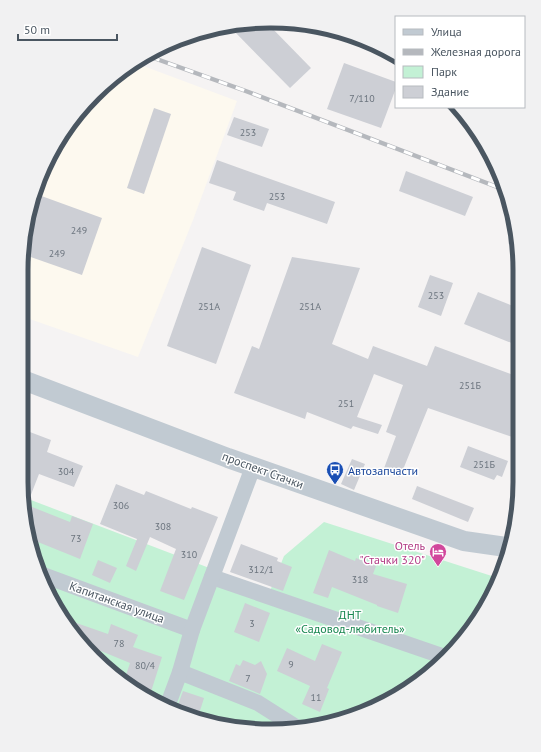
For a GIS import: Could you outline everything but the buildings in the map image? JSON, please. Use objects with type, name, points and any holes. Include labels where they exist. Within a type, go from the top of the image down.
[{"type":"street","name":"проспект Стачки","points":[[28,382],[253,467],[464,541],[504,547]]},
{"type":"street","points":[[169,702],[180,672],[192,630],[253,467]]},
{"type":"street","name":"Капитанская улица","points":[[47,577],[192,630]]},
{"type":"street","points":[[212,577],[440,654]]},
{"type":"street","points":[[180,672],[258,703],[289,723]]},
{"type":"shaded area","points":[[141,65],[237,101],[193,220],[138,357],[28,318],[28,270],[30,239],[36,208],[46,178],[60,149],[78,123],[99,99],[123,78]]},
{"type":"green space","name":"ДНТ «Садовод-любитель»","points":[[29,499],[270,591],[284,556],[324,522],[494,577],[481,603],[453,641],[430,664],[392,692],[363,706],[333,716],[318,719],[302,722],[270,724],[239,722],[208,716],[178,706],[163,699],[149,692],[123,674],[99,653],[78,629],[60,603],[46,574],[36,544],[30,513]]},
{"type":"railway","points":[[153,58],[243,90],[498,187]]},
{"type":"place","name":"Автозапчасти","points":[[335,485]]},
{"type":"place","name":"Отель \"Стачки 320\"","points":[[438,567]]}]
